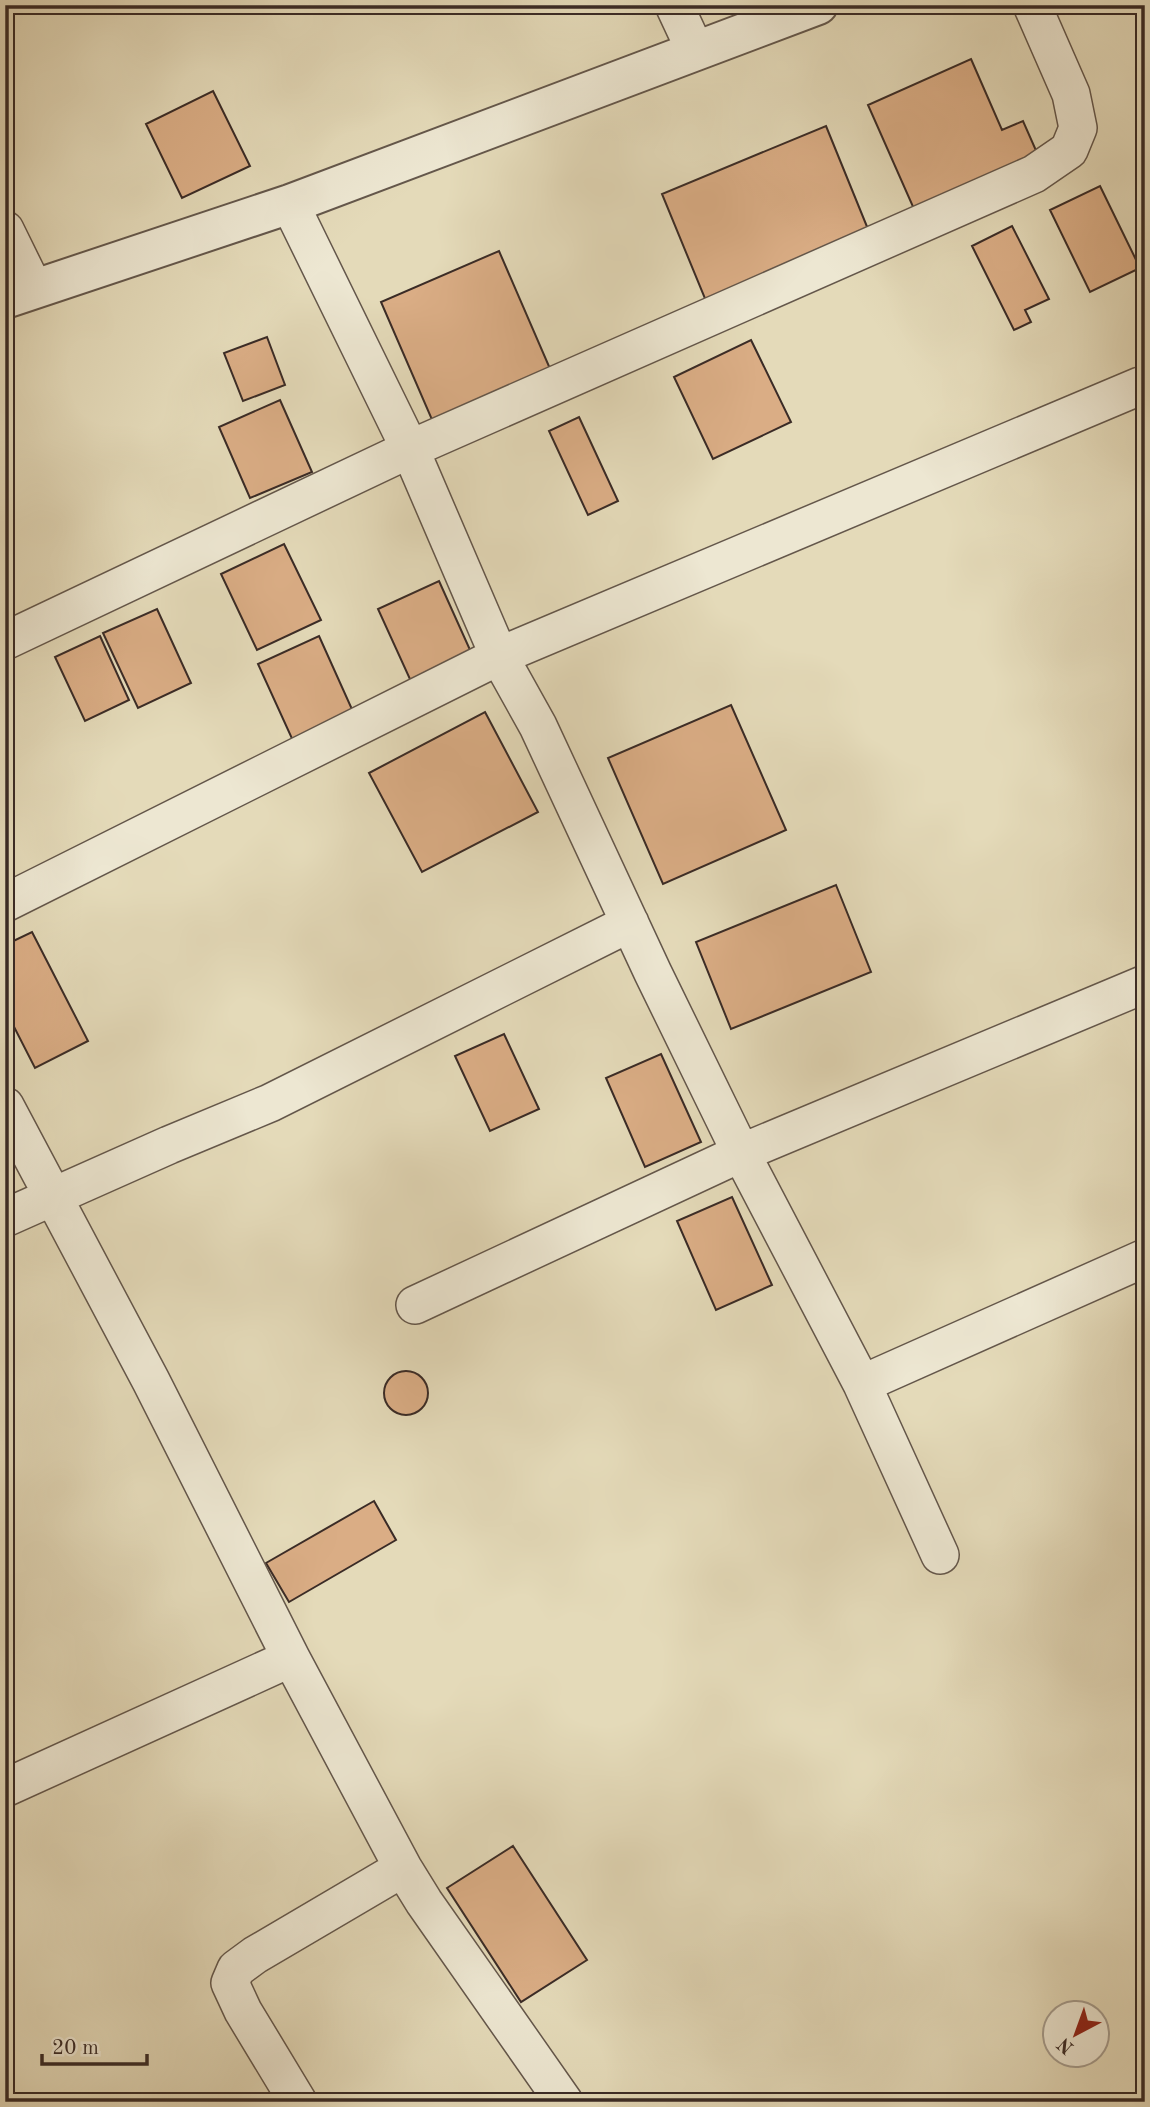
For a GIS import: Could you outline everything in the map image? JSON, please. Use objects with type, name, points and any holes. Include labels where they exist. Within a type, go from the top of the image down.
[{"type":"street","points":[[674,5],[695,50]]},
{"type":"street","points":[[5,230],[20,294],[290,204],[818,5]]},
{"type":"street","points":[[5,641],[410,449],[1034,174],[1069,150],[1078,128],[1071,94],[1032,5]]},
{"type":"street","points":[[290,204],[410,449],[499,656],[538,726],[741,1153],[862,1384],[940,1555]]},
{"type":"street","points":[[5,903],[499,656],[1140,386]]},
{"type":"street","points":[[5,1218],[270,1102],[630,923]]},
{"type":"street","points":[[415,1305],[741,1153],[1145,984]]},
{"type":"street","points":[[5,1106],[151,1381],[291,1658],[402,1868],[564,2102]]},
{"type":"street","points":[[862,1384],[1145,1258]]},
{"type":"street","points":[[5,1788],[291,1658]]},
{"type":"street","points":[[298,2102],[243,2011],[230,1983],[236,1969],[402,1868]]},
{"type":"building","points":[[971,59],[1002,130],[1023,121],[1038,155],[914,209],[868,105]]},
{"type":"building","points":[[213,91],[250,166],[182,198],[146,124]]},
{"type":"building","points":[[826,126],[870,234],[706,301],[662,194]]},
{"type":"building","points":[[1100,186],[1140,268],[1090,292],[1050,210]]},
{"type":"building","points":[[1012,226],[1049,299],[1025,310],[1031,322],[1014,330],[972,246]]},
{"type":"building","points":[[499,251],[551,371],[433,422],[381,302]]},
{"type":"building","points":[[267,337],[285,385],[243,401],[224,353]]},
{"type":"building","points":[[751,340],[791,422],[713,459],[674,377]]},
{"type":"building","points":[[280,400],[312,472],[250,498],[219,427]]},
{"type":"building","points":[[579,417],[618,501],[588,515],[549,431]]},
{"type":"building","points":[[284,544],[321,620],[257,650],[221,574]]},
{"type":"building","points":[[439,581],[475,661],[414,688],[378,609]]},
{"type":"building","points":[[157,609],[191,683],[138,708],[103,633]]},
{"type":"building","points":[[100,636],[129,700],[85,721],[55,657]]},
{"type":"building","points":[[319,636],[355,716],[294,743],[258,664]]},
{"type":"building","points":[[731,705],[786,830],[663,884],[608,758]]},
{"type":"building","points":[[485,712],[538,812],[422,872],[369,773]]},
{"type":"building","points":[[836,885],[871,972],[731,1029],[696,942]]},
{"type":"building","points":[[32,932],[88,1041],[35,1068],[9,1017],[5,1017],[5,945]]},
{"type":"building","points":[[504,1034],[539,1109],[490,1131],[455,1056]]},
{"type":"building","points":[[661,1054],[701,1142],[645,1167],[606,1078]]},
{"type":"building","points":[[732,1197],[772,1285],[716,1310],[677,1221]]},
{"type":"building","points":[[406,1371],[415,1372],[422,1377],[427,1384],[427,1402],[422,1409],[415,1414],[406,1415],[397,1414],[390,1409],[385,1402],[384,1393],[385,1384],[390,1377],[397,1372]]},
{"type":"building","points":[[374,1501],[396,1540],[289,1602],[266,1563]]},
{"type":"building","points":[[513,1846],[587,1960],[521,2002],[447,1888]]}]
